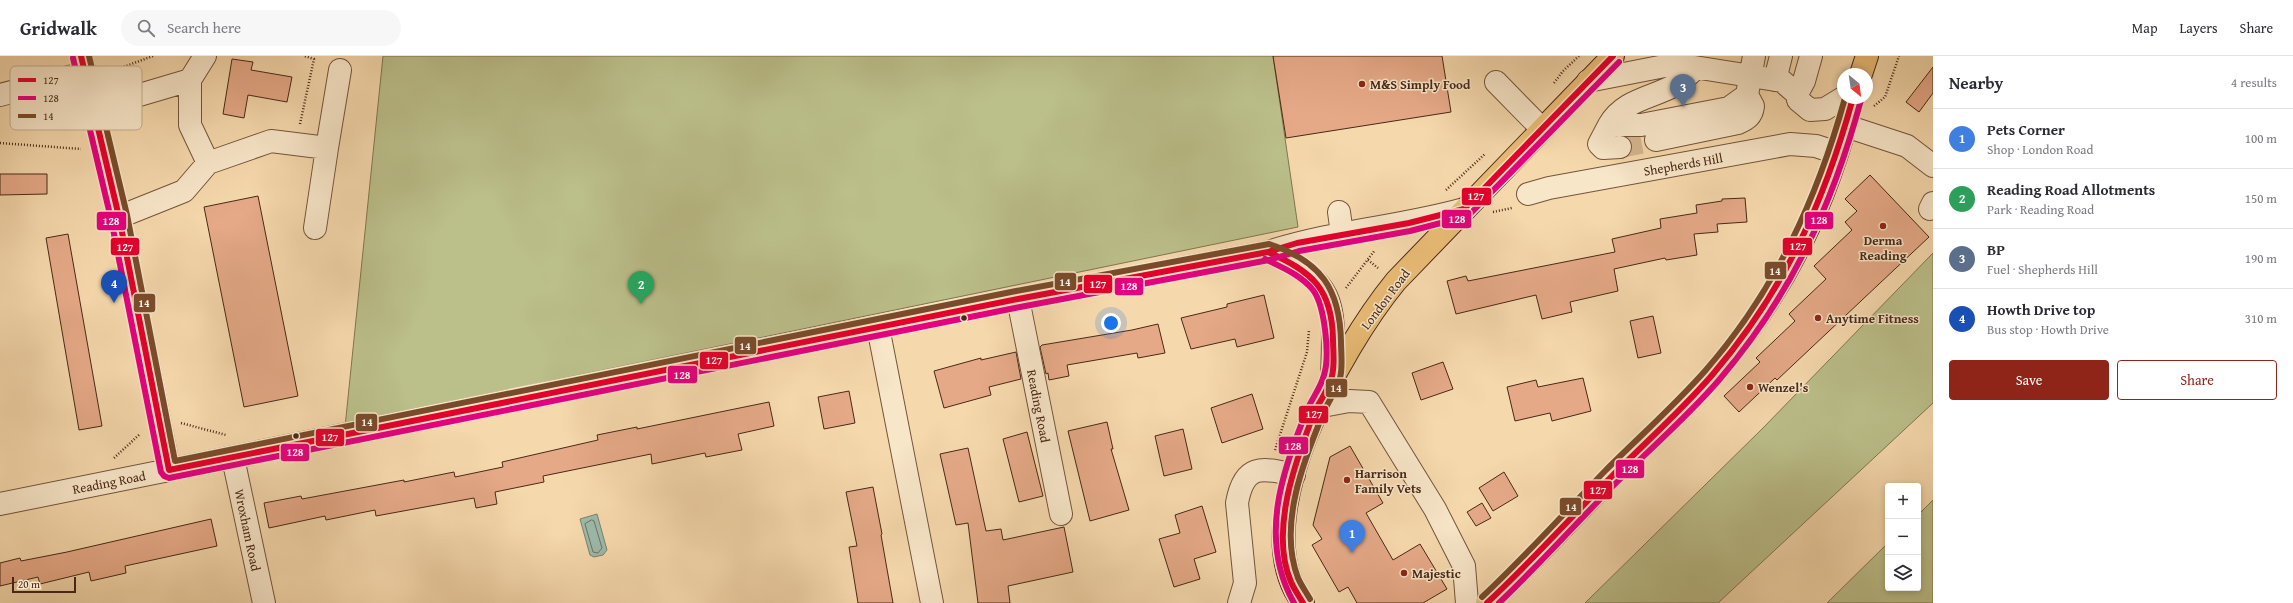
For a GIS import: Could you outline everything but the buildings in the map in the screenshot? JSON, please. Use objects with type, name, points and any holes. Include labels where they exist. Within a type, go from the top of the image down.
[{"type":"main road","name":"London Road","points":[[1303,603],[1289,577],[1282,552],[1284,518],[1294,475],[1317,407],[1332,377],[1387,293],[1464,209],[1613,56]]},
{"type":"main road","points":[[1863,68],[1867,56]]},
{"type":"main road","points":[[1487,603],[1704,384],[1748,331],[1768,304],[1798,251],[1821,200],[1846,126],[1852,104]]},
{"type":"street","points":[[205,56],[190,80],[190,125],[208,163]]},
{"type":"street","points":[[1775,80],[1781,56]]},
{"type":"street","points":[[1811,56],[1804,81],[1797,94],[1798,100],[1810,110],[1825,109],[1837,102]]},
{"type":"street","points":[[1588,81],[1675,64],[1696,68],[1719,63],[1750,75],[1782,81],[1797,94]]},
{"type":"street","points":[[1620,147],[1603,148],[1599,144],[1609,125],[1620,110],[1631,103],[1678,83],[1696,68]]},
{"type":"street","points":[[315,228],[340,70]]},
{"type":"street","points":[[1609,125],[1641,125],[1729,108],[1750,75]]},
{"type":"street","points":[[1656,140],[1738,123],[1748,118],[1752,112],[1753,106],[1750,75]]},
{"type":"street","points":[[142,94],[190,80]]},
{"type":"street","points":[[1496,82],[1542,129]]},
{"type":"street","points":[[0,96],[10,92]]},
{"type":"street","points":[[1846,126],[1907,146],[1933,166]]},
{"type":"street","points":[[99,130],[120,217],[169,470]]},
{"type":"street","points":[[120,217],[184,191],[208,163],[271,141],[327,148]]},
{"type":"street","name":"Shepherds Hill","points":[[1528,194],[1549,188],[1790,144],[1816,146],[1837,153]]},
{"type":"street","name":"Reading Road","points":[[0,504],[1018,299],[1268,252],[1297,243],[1409,223],[1464,209]]},
{"type":"street","points":[[1339,212],[1342,234]]},
{"type":"street","points":[[1268,252],[1301,267],[1310,274],[1328,298],[1333,326],[1332,377]]},
{"type":"street","name":"Reading Road","points":[[1018,299],[1061,514]]},
{"type":"street","points":[[878,327],[932,603]]},
{"type":"street","points":[[1317,407],[1349,401],[1369,402],[1435,509],[1464,566],[1467,603]]},
{"type":"street","name":"Wroxham Road","points":[[232,458],[264,603]]},
{"type":"street","points":[[1239,603],[1245,583],[1237,504],[1243,482],[1248,475],[1261,469],[1294,475]]},
{"type":"path","points":[[296,144],[314,59],[304,56]]},
{"type":"path","points":[[1554,84],[1563,71],[1579,56]]},
{"type":"path","points":[[1870,112],[1885,97],[1899,56]]},
{"type":"path","points":[[0,143],[104,151]]},
{"type":"path","points":[[1441,194],[1489,151]]},
{"type":"path","points":[[1342,293],[1377,247]]},
{"type":"path","points":[[1368,260],[1380,269]]},
{"type":"path","points":[[1274,451],[1307,352],[1310,325]]},
{"type":"green space","points":[[383,56],[1273,56],[1298,227],[550,381],[345,427]]},
{"type":"green space","points":[[1933,253],[1933,403],[1718,603],[1585,603],[1764,427]]},
{"type":"green space","points":[[1933,500],[1933,603],[1827,603],[1885,546],[1885,591],[1921,591],[1921,512]]},
{"type":"water","points":[[597,514],[607,550],[603,555],[594,557],[590,555],[580,519]]},
{"type":"tunnel","points":[[1620,147],[1656,140]]},
{"type":"transit line","name":"127","points":[[81,56],[83,66]]},
{"type":"transit line","name":"14","points":[[89,56],[91,66]]},
{"type":"transit line","name":"127","points":[[98,130],[119,217],[169,470],[1018,299],[1268,252],[1297,243],[1409,223],[1464,209],[1613,56]]},
{"type":"transit line","name":"128","points":[[73,58],[75,66]]},
{"type":"transit line","name":"128","points":[[90,130],[111,219],[161,472],[164,476],[169,478],[1020,307],[1269,260],[1299,251],[1410,231],[1468,216],[1619,62]]},
{"type":"transit line","name":"14","points":[[1482,597],[1529,551],[1605,471],[1681,397],[1705,371],[1730,340],[1773,276],[1791,242],[1807,208],[1821,172],[1843,104]]},
{"type":"transit line","name":"127","points":[[1487,603],[1612,476],[1664,426],[1713,374],[1738,343],[1761,311],[1799,244],[1815,210],[1829,174],[1851,104]]},
{"type":"transit line","name":"128","points":[[1499,603],[1618,481],[1695,406],[1719,380],[1745,348],[1788,282],[1806,248],[1837,177],[1860,104]]},
{"type":"transit line","name":"14","points":[[107,130],[127,215],[175,461],[1016,291],[1269,244],[1287,251],[1302,259],[1324,280],[1337,307],[1340,323],[1342,360],[1340,378],[1323,414],[1301,473],[1292,516],[1291,537],[1293,558],[1298,578],[1310,599]]},
{"type":"transit line","name":"127","points":[[1268,252],[1297,267],[1317,284],[1324,294],[1332,321],[1334,358],[1331,381],[1315,411],[1300,451],[1293,473],[1284,518],[1283,541],[1285,562],[1291,582],[1303,603]]},
{"type":"transit line","name":"128","points":[[1265,259],[1297,276],[1313,290],[1321,307],[1325,331],[1326,367],[1323,379],[1298,432],[1283,480],[1278,505],[1276,530],[1277,555],[1283,579],[1294,603]]},
{"type":"place","name":"M&S Simply Food","points":[[1362,84]]},
{"type":"place","name":"BP","points":[[1683,107]]},
{"type":"place","name":"Derma Reading","points":[[1883,226]]},
{"type":"place","name":"Howth Drive top","points":[[114,303]]},
{"type":"place","name":"Reading Road Allotments","points":[[641,304]]},
{"type":"place","name":"Anytime Fitness","points":[[1818,318]]},
{"type":"place","name":"Wenzel's","points":[[1750,387]]},
{"type":"place","name":"Harrison Family Vets","points":[[1347,480]]},
{"type":"place","name":"Pets Corner","points":[[1352,553]]},
{"type":"place","name":"Majestic","points":[[1404,573]]}]
